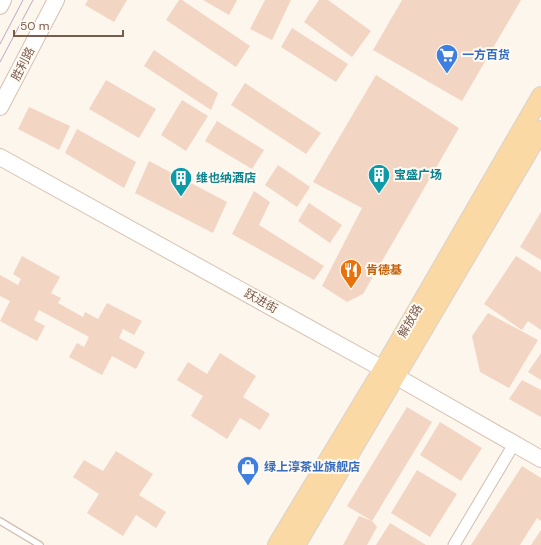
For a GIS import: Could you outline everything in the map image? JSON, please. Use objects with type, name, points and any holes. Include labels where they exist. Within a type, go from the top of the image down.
[{"type":"main road","name":"解放路","points":[[296,545],[541,96]]},
{"type":"main road","name":"解放路","points":[[277,545],[389,373],[541,130]]},
{"type":"street","points":[[0,6],[3,0]]},
{"type":"street","name":"胜利路","points":[[0,107],[56,0]]},
{"type":"street","name":"跃进街","points":[[0,157],[541,459]]},
{"type":"street","points":[[454,545],[514,444]]},
{"type":"lane","points":[[0,521],[40,545]]},
{"type":"building","points":[[88,0],[127,0],[114,22],[85,5]]},
{"type":"building","points":[[179,0],[182,0],[250,46],[236,67],[166,20]]},
{"type":"building","points":[[203,0],[237,0],[229,15]]},
{"type":"building","points":[[265,0],[291,0],[272,40],[250,29]]},
{"type":"building","points":[[319,0],[328,0],[371,31],[352,57],[304,22]]},
{"type":"building","name":"一方百货","points":[[402,0],[521,0],[462,101],[373,50]]},
{"type":"building","points":[[292,28],[348,64],[336,82],[281,47]]},
{"type":"building","points":[[154,50],[218,93],[211,110],[144,66]]},
{"type":"building","name":"宝盛广场","points":[[376,75],[459,128],[363,294],[347,302],[322,286],[362,208],[313,182]]},
{"type":"building","points":[[106,80],[156,109],[139,138],[89,109]]},
{"type":"building","points":[[245,83],[321,133],[306,154],[231,105]]},
{"type":"building","points":[[182,100],[208,116],[186,151],[161,135]]},
{"type":"building","points":[[29,107],[70,126],[59,150],[18,129]]},
{"type":"building","points":[[217,121],[264,150],[252,169],[205,141]]},
{"type":"building","points":[[77,129],[136,162],[124,188],[65,153]]},
{"type":"building","name":"维也纳酒店","points":[[149,161],[227,202],[213,233],[135,193]]},
{"type":"building","points":[[278,165],[310,187],[297,207],[265,185]]},
{"type":"building","points":[[254,191],[270,202],[259,225],[324,266],[314,280],[232,234]]},
{"type":"building","points":[[309,203],[342,225],[330,243],[298,221]]},
{"type":"building","points":[[541,212],[541,260],[520,247]]},
{"type":"building","points":[[22,256],[60,277],[51,293],[61,298],[58,303],[83,317],[85,312],[98,319],[107,303],[142,321],[134,335],[123,329],[119,338],[145,352],[136,369],[112,356],[102,375],[69,357],[77,343],[84,347],[89,337],[39,310],[34,320],[45,326],[37,341],[0,321],[10,301],[0,296],[0,275],[18,285],[21,279],[13,274]]},
{"type":"building","points":[[516,256],[541,272],[541,330],[528,321],[522,330],[484,304]]},
{"type":"building","points":[[488,313],[538,340],[509,388],[480,372],[472,336]]},
{"type":"building","points":[[220,353],[256,376],[243,397],[270,414],[260,430],[240,418],[227,439],[191,416],[203,396],[177,380],[188,362],[207,374]]},
{"type":"building","points":[[541,353],[541,380],[528,372]]},
{"type":"building","points":[[522,380],[541,390],[541,417],[509,399]]},
{"type":"building","points":[[407,407],[432,422],[372,521],[347,506]]},
{"type":"building","points":[[440,422],[482,448],[461,481],[420,455]]},
{"type":"building","points":[[116,451],[153,474],[139,495],[166,512],[156,528],[136,515],[123,536],[87,513],[99,494],[73,477],[84,460],[103,471]]},
{"type":"building","points":[[522,466],[541,478],[541,521],[537,518],[520,545],[471,545]]},
{"type":"building","points":[[417,470],[457,494],[430,537],[391,513]]},
{"type":"building","points":[[359,516],[372,521],[377,527],[367,545],[343,545]]},
{"type":"building","points":[[390,523],[426,545],[376,545]]},
{"type":"building","points":[[541,530],[541,545],[531,545]]},
{"type":"tram line","points":[[0,44],[23,0]]},
{"type":"tram line","points":[[0,62],[33,0]]},
{"type":"place","name":"一方百货","points":[[447,74]]},
{"type":"place","name":"宝盛广场","points":[[379,194]]},
{"type":"place","name":"维也纳酒店","points":[[181,198]]},
{"type":"place","name":"肯德基","points":[[351,290]]},
{"type":"place","name":"绿上淳茶业旗舰店","points":[[248,486]]}]
